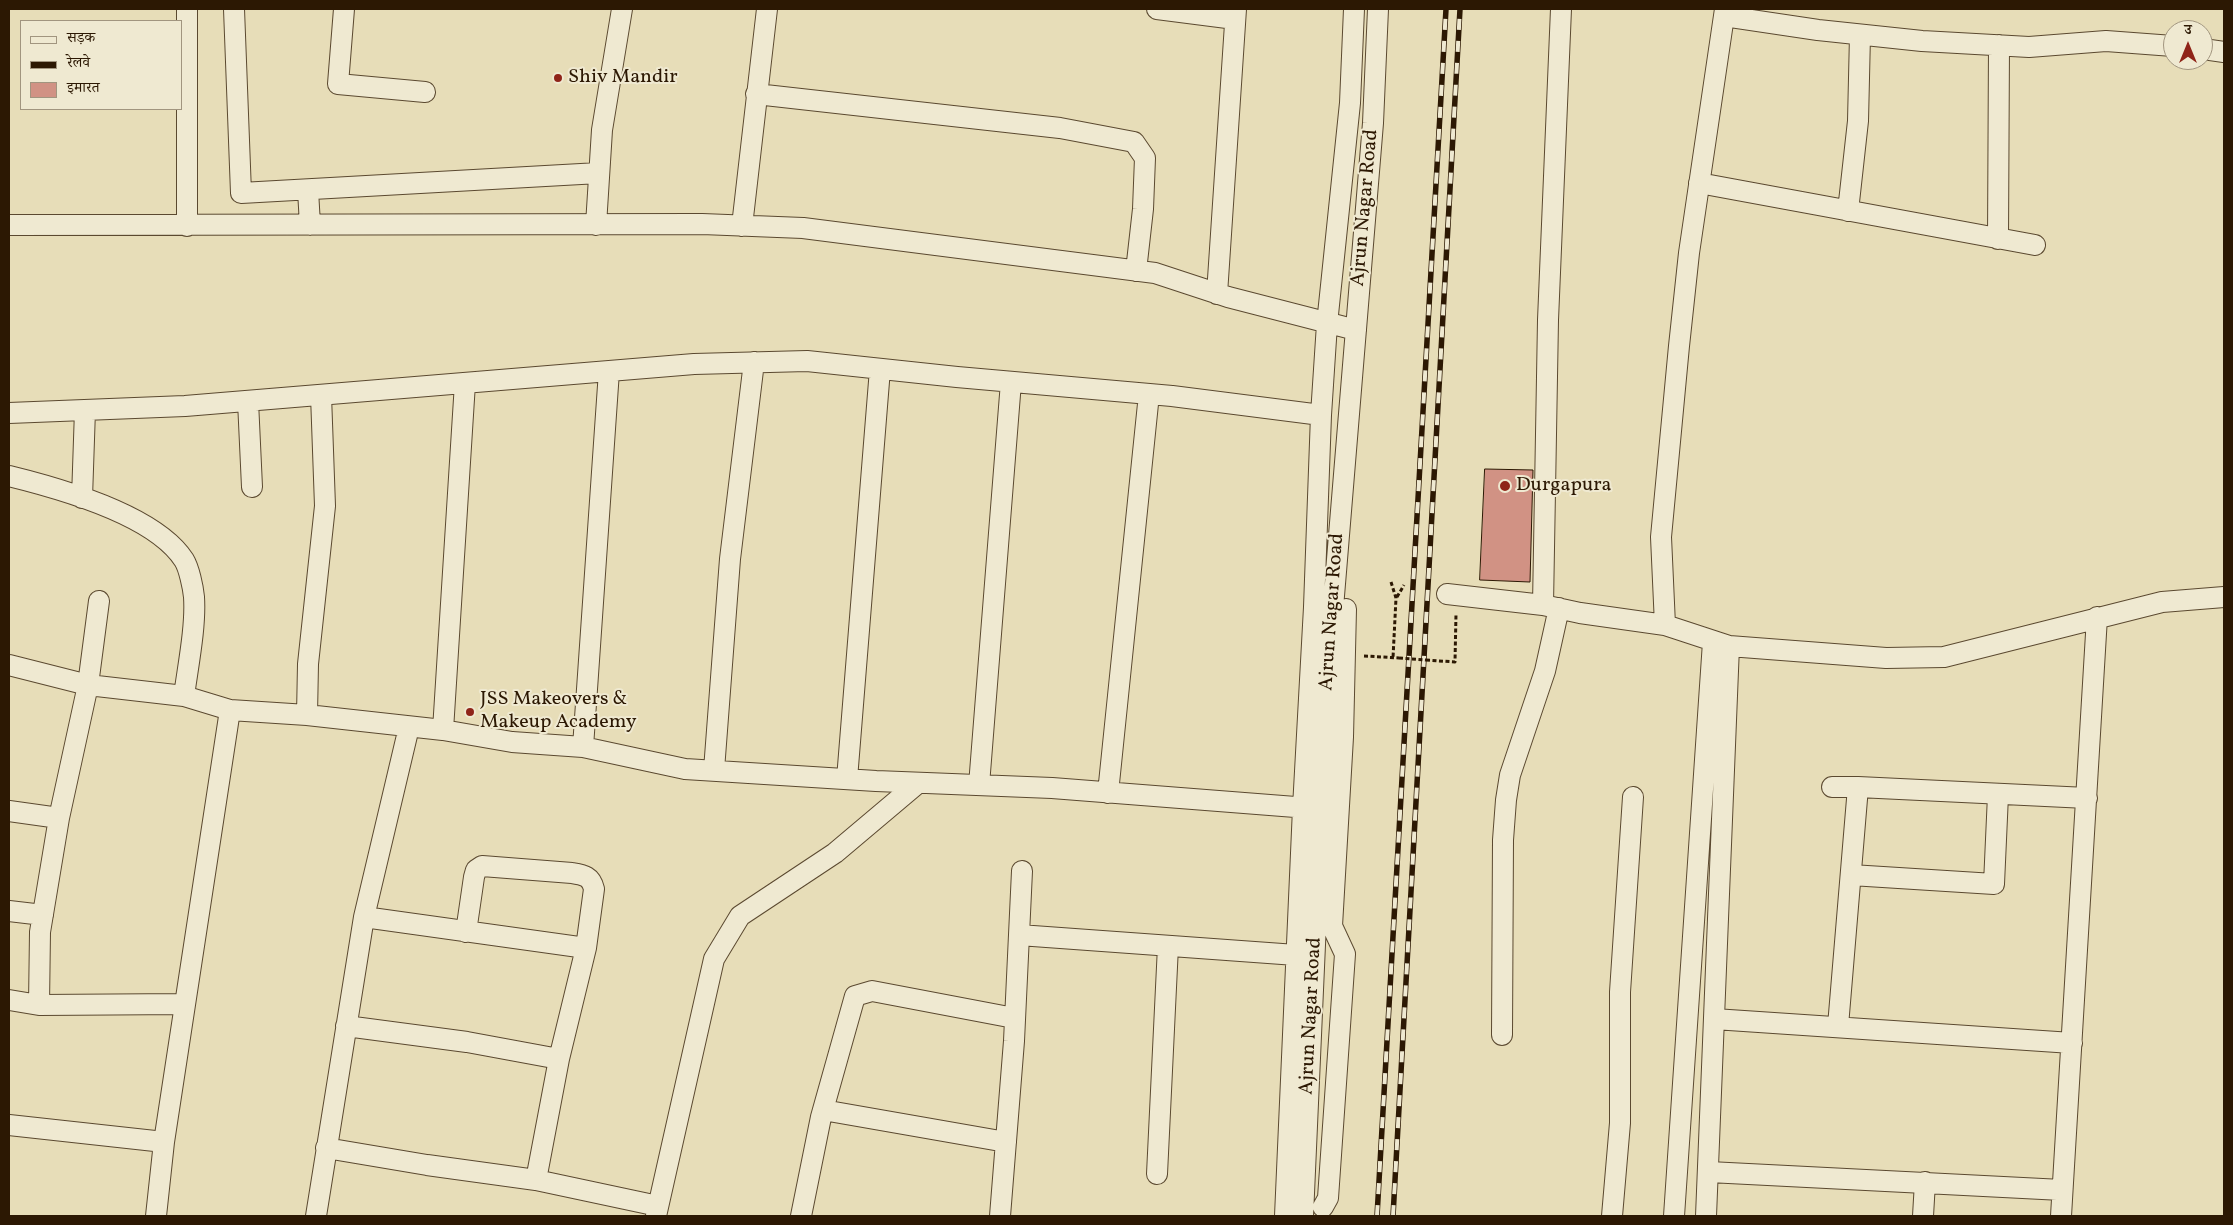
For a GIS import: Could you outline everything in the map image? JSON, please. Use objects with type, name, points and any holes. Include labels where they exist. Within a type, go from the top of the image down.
[{"type":"street","points":[[186,9],[187,226]]},
{"type":"street","points":[[234,9],[241,194],[599,174]]},
{"type":"street","points":[[344,9],[338,84],[425,92]]},
{"type":"street","points":[[596,225],[602,130],[622,9]]},
{"type":"street","points":[[742,226],[766,9]]},
{"type":"street","points":[[1157,9],[1235,14],[1217,294]]},
{"type":"street","name":"Ajrun Nagar Road","points":[[1303,1216],[1312,808],[1314,607],[1320,414],[1327,324],[1350,103],[1354,9]]},
{"type":"street","name":"Ajrun Nagar Road","points":[[1285,1216],[1296,955],[1333,608],[1374,123],[1378,9]]},
{"type":"street","points":[[1502,1035],[1503,840],[1506,800],[1512,767],[1545,671],[1551,607],[1548,320],[1561,9]]},
{"type":"street","points":[[1665,625],[1661,537],[1688,253],[1724,12],[1818,30],[1999,46],[2029,47],[2106,41],[2163,45]]},
{"type":"street","points":[[1848,211],[1858,121],[1860,34]]},
{"type":"street","points":[[1998,239],[1999,46]]},
{"type":"street","points":[[756,94],[1060,128],[1134,142],[1145,158],[1143,209],[1136,271]]},
{"type":"street","points":[[1700,182],[2035,245]]},
{"type":"street","points":[[308,190],[310,225]]},
{"type":"street","points":[[9,225],[596,225],[803,228],[1155,273],[1217,294],[1356,330]]},
{"type":"street","points":[[9,412],[186,406],[609,371],[754,362],[808,361],[1149,394],[1320,414]]},
{"type":"street","points":[[714,770],[730,559],[754,362]]},
{"type":"street","points":[[847,779],[880,369]]},
{"type":"street","points":[[583,747],[609,371]]},
{"type":"street","points":[[979,785],[1011,382]]},
{"type":"street","points":[[443,730],[465,383]]},
{"type":"street","points":[[307,715],[308,664],[326,506],[321,394]]},
{"type":"street","points":[[1108,793],[1149,394]]},
{"type":"street","points":[[248,401],[252,487]]},
{"type":"street","points":[[82,498],[85,410]]},
{"type":"street","points":[[9,476],[54,487],[115,511],[158,533],[184,561],[194,597],[184,696]]},
{"type":"street","points":[[1452,594],[1665,625],[1721,644],[1886,658],[1944,657],[2162,602],[2224,597]]},
{"type":"street","points":[[39,1005],[40,932],[60,818],[88,685],[99,601]]},
{"type":"street","points":[[1304,1193],[1323,1211],[1328,1198],[1345,954],[1332,926],[1351,610],[1314,607]]},
{"type":"street","points":[[2061,1216],[2087,798],[2096,618]]},
{"type":"street","points":[[1706,1216],[1714,1019],[1721,644]]},
{"type":"street","points":[[1674,1216],[1721,644]]},
{"type":"street","points":[[9,666],[88,685],[184,696],[230,710],[307,715],[443,730],[512,742],[583,747],[685,769],[1108,793],[1312,808]]},
{"type":"street","points":[[156,1216],[164,1142],[230,710]]},
{"type":"street","points":[[316,1216],[364,917],[409,727]]},
{"type":"street","points":[[326,1148],[427,1165],[536,1180],[657,1211],[714,959],[740,916],[836,853],[918,783]]},
{"type":"street","points":[[1832,787],[2087,798]]},
{"type":"street","points":[[1838,1026],[1858,787]]},
{"type":"street","points":[[1851,875],[1994,884],[1998,794]]},
{"type":"street","points":[[1612,1216],[1620,1123],[1620,992],[1632,797]]},
{"type":"street","points":[[9,812],[60,818]]},
{"type":"street","points":[[466,932],[474,877],[478,867],[489,865],[572,872],[590,878],[594,889],[586,948],[559,1059],[536,1180]]},
{"type":"street","points":[[1000,1216],[1022,871]]},
{"type":"street","points":[[9,911],[43,915]]},
{"type":"street","points":[[364,917],[586,948]]},
{"type":"street","points":[[1019,935],[1296,955]]},
{"type":"street","points":[[1157,1174],[1168,946]]},
{"type":"street","points":[[801,1216],[823,1110],[855,996],[872,991],[1014,1018]]},
{"type":"street","points":[[9,1000],[39,1005],[185,1004]]},
{"type":"street","points":[[1714,1019],[2072,1043]]},
{"type":"street","points":[[346,1026],[467,1042],[559,1059]]},
{"type":"street","points":[[823,1110],[1006,1142]]},
{"type":"street","points":[[9,1125],[164,1142]]},
{"type":"street","points":[[1709,1172],[2062,1190]]},
{"type":"street","points":[[1923,1216],[1925,1182]]},
{"type":"path","points":[[1390,582],[1396,598],[1393,658]]},
{"type":"path","points":[[1396,598],[1404,585]]},
{"type":"path","points":[[1368,656],[1455,662],[1452,594]]},
{"type":"building","points":[[1485,469],[1533,470],[1530,582],[1480,580]]},
{"type":"railway","points":[[1377,1216],[1446,9]]},
{"type":"railway","points":[[1393,1216],[1460,9]]},
{"type":"place","name":"Shiv Mandir","points":[[558,78]]},
{"type":"place","name":"Durgapura","points":[[1505,486]]},
{"type":"place","name":"JSS Makeovers & Makeup Academy","points":[[470,712]]}]
